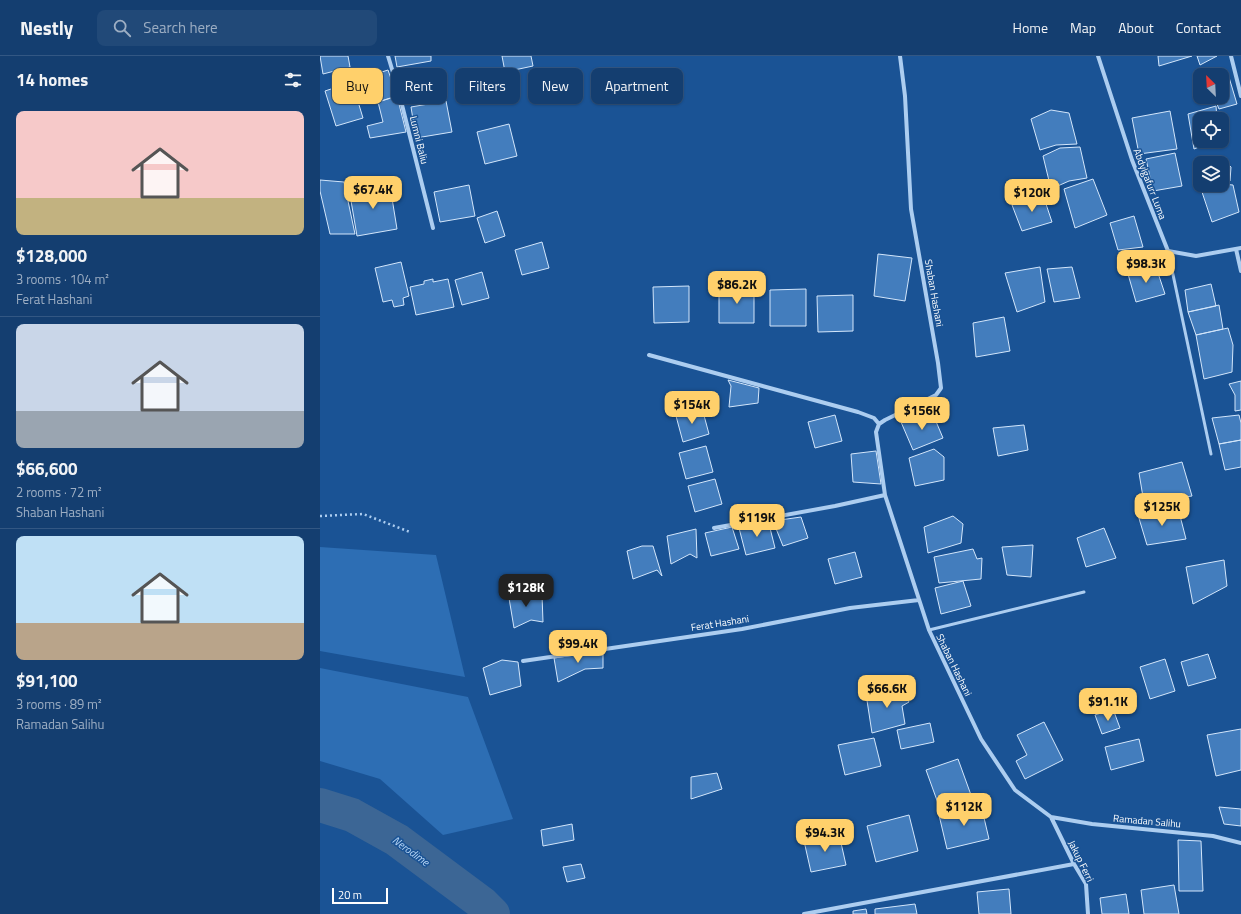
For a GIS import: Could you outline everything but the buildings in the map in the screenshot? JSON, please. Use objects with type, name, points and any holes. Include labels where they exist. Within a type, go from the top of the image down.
[{"type":"street","name":"Lumni Baliu","points":[[388,56],[398,89],[433,228]]},
{"type":"street","name":"Shaban Hashani","points":[[900,56],[905,96],[911,209],[941,388],[936,395],[879,424],[876,432],[885,495],[929,630],[981,739],[1015,790],[1051,817]]},
{"type":"street","name":"Abdylgafurr Luma","points":[[1098,56],[1132,160],[1168,251]]},
{"type":"street","points":[[1231,56],[1241,96]]},
{"type":"street","points":[[1168,251],[1196,256],[1239,248],[1241,271]]},
{"type":"street","points":[[649,355],[858,412],[874,418],[879,424]]},
{"type":"street","points":[[714,528],[835,506],[885,495]]},
{"type":"street","name":"Ferat Hashani","points":[[524,661],[742,629],[850,608],[919,600]]},
{"type":"street","name":"Ramadan Salihu","points":[[1051,817],[1092,824],[1212,836],[1241,843]]},
{"type":"street","name":"Jakup Ferri","points":[[1051,817],[1074,864],[1086,884],[1088,914]]},
{"type":"street","points":[[804,914],[1074,864]]},
{"type":"lane","points":[[1168,251],[1211,454]]},
{"type":"lane","points":[[929,630],[1084,592]]},
{"type":"path","points":[[320,516],[363,514],[410,532]]},
{"type":"shaded area","points":[[320,547],[436,555],[465,677],[320,651]]},
{"type":"shaded area","points":[[320,668],[468,697],[513,819],[443,835],[380,779],[320,761]]},
{"type":"waterway","name":"Nerodime","points":[[320,805],[352,815],[397,840],[483,904],[493,914]]}]
